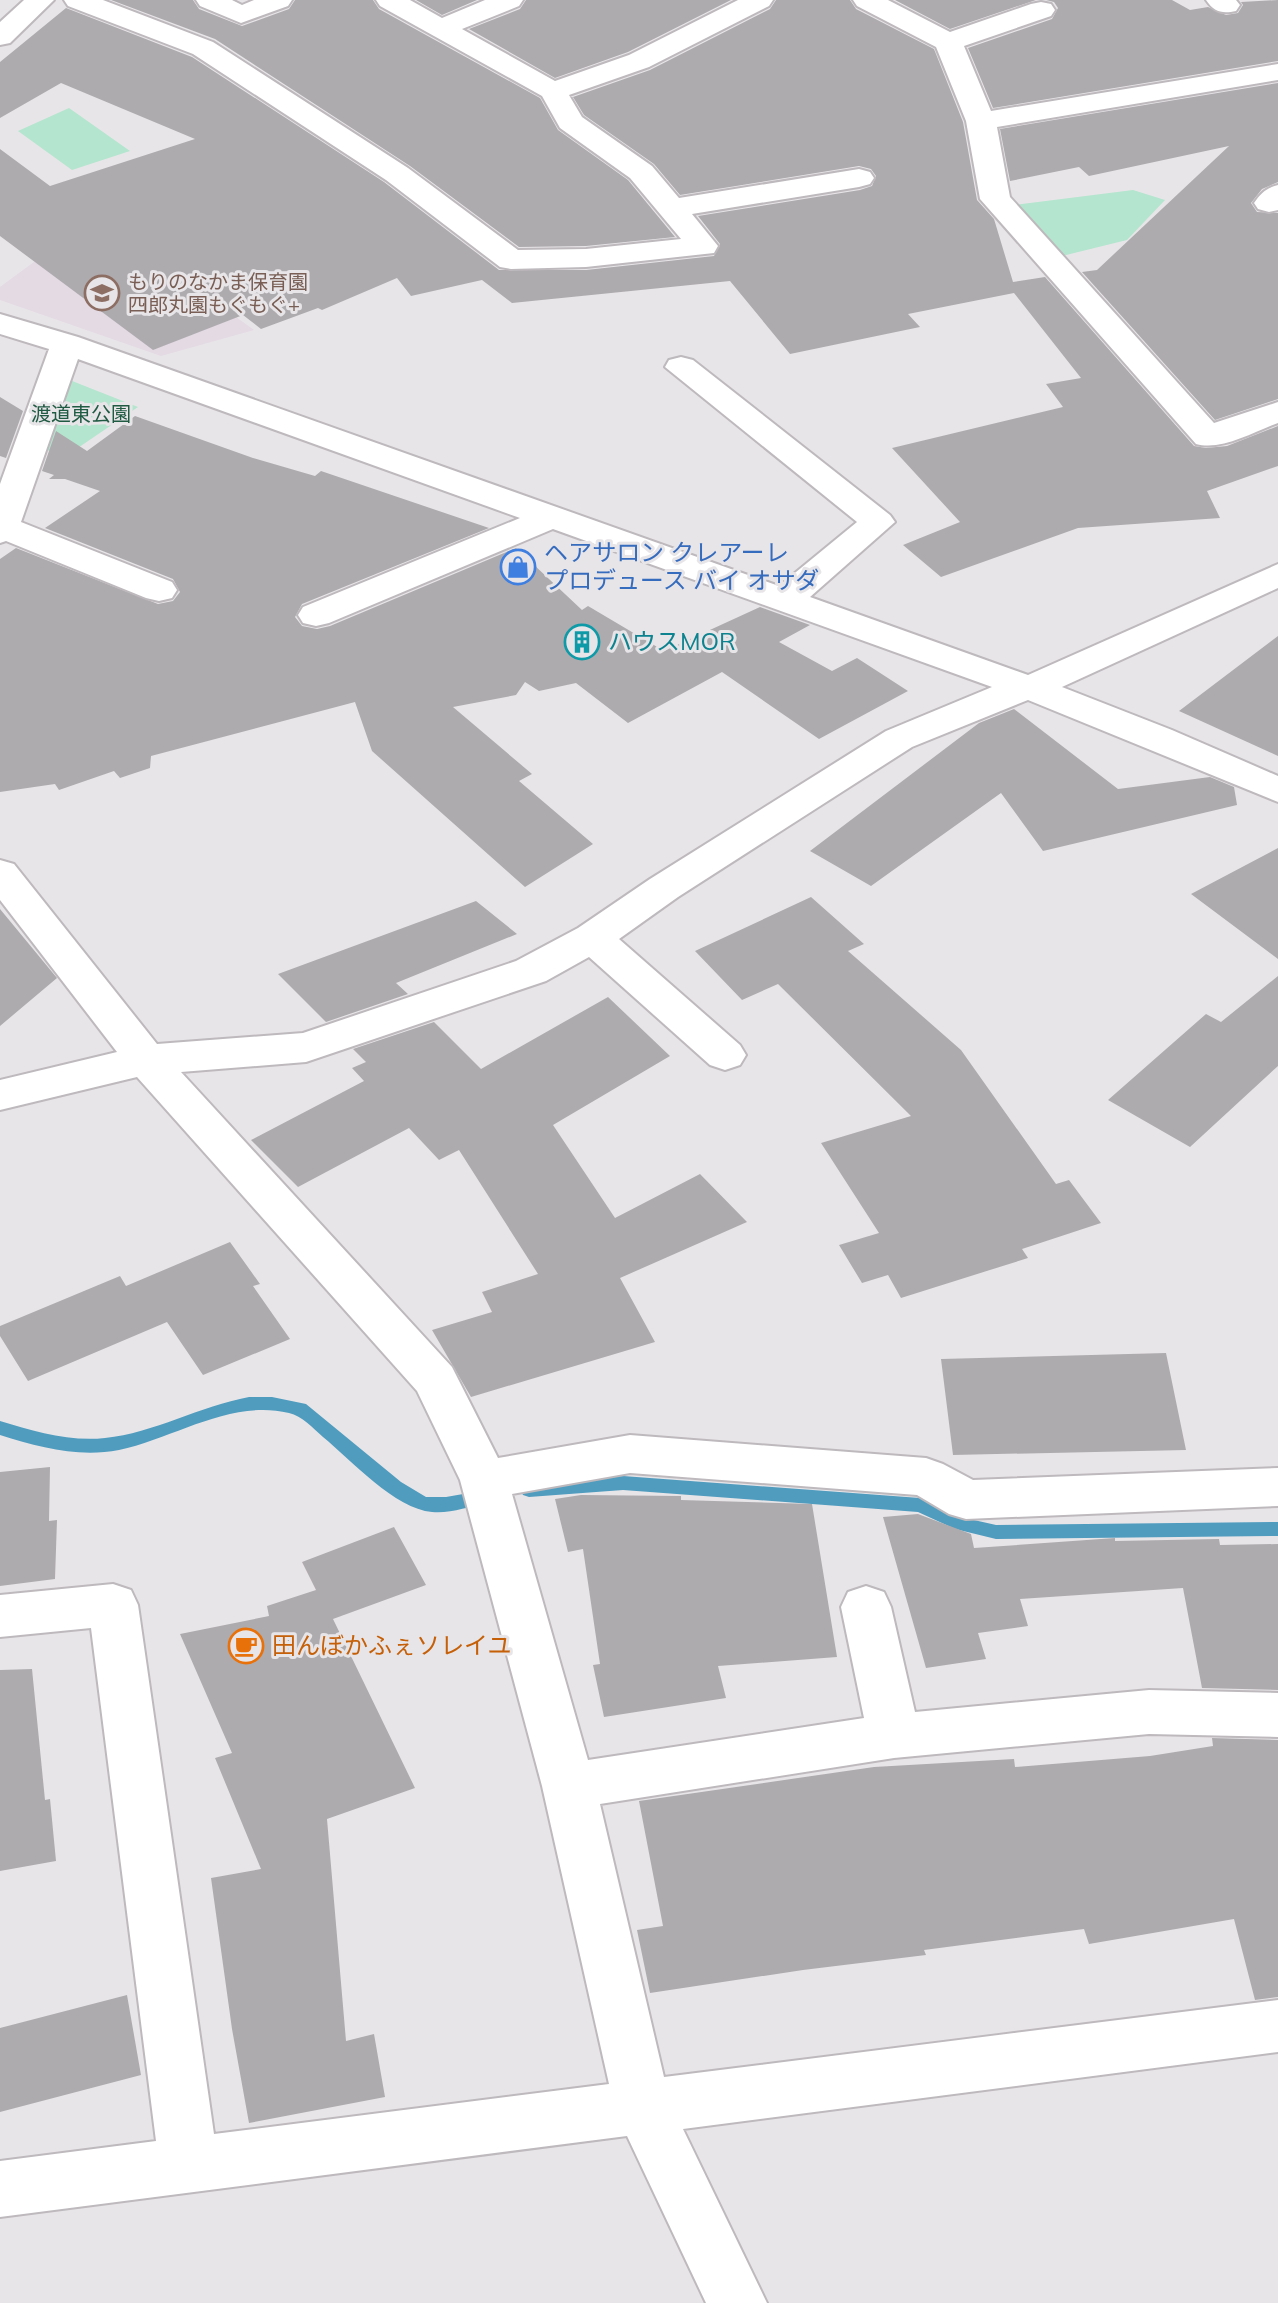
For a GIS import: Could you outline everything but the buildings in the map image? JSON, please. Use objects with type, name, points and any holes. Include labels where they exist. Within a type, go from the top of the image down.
[{"type":"street","points":[[0,37],[40,0]]},
{"type":"street","points":[[78,0],[203,48],[397,174],[511,260],[586,258],[703,246],[641,172],[570,122],[553,91],[390,0]]},
{"type":"street","points":[[210,0],[241,15],[278,0]]},
{"type":"street","points":[[440,28],[509,0]]},
{"type":"street","points":[[553,91],[639,61],[759,0]]},
{"type":"street","points":[[867,0],[948,42],[981,121],[995,199],[1208,437],[1278,412]]},
{"type":"street","points":[[948,42],[1032,5],[1071,0]]},
{"type":"street","points":[[981,121],[1278,72]]},
{"type":"street","points":[[674,208],[859,178]]},
{"type":"street","points":[[0,324],[67,344],[550,518],[786,599],[1159,738],[1278,790]]},
{"type":"street","points":[[67,344],[1,530],[159,590]]},
{"type":"street","points":[[714,355],[665,372],[878,522],[786,599]]},
{"type":"street","points":[[316,615],[550,518]]},
{"type":"street","points":[[0,1095],[146,1060],[306,1047],[531,971],[592,938],[664,888],[899,739],[995,698],[1030,688],[1278,575]]},
{"type":"street","points":[[0,873],[146,1060],[435,1380],[487,1491],[569,1786],[642,2105],[737,2303]]},
{"type":"street","points":[[592,938],[725,1055]]},
{"type":"street","points":[[487,1491],[630,1454],[926,1477],[966,1500],[1278,1487]]},
{"type":"street","points":[[0,1616],[113,1605],[189,2166]]},
{"type":"street","points":[[866,1607],[894,1736]]},
{"type":"street","points":[[569,1786],[894,1736],[1149,1712],[1278,1715]]},
{"type":"street","points":[[0,2189],[1278,2026]]},
{"type":"shaded area","name":"もりのなかま保育園 四郎丸園もぐもぐ+","points":[[119,233],[254,330],[161,356],[0,300],[0,287],[34,262]]},
{"type":"green space","points":[[69,108],[130,151],[72,170],[18,131]]},
{"type":"green space","points":[[1133,190],[1165,200],[1127,240],[1058,257],[1015,205]]},
{"type":"green space","name":"渡道東公園","points":[[62,377],[138,407],[69,454],[44,450]]},
{"type":"waterway","points":[[0,1428],[59,1443],[104,1445],[141,1437],[227,1408],[272,1403],[304,1411],[380,1475],[422,1503],[439,1505],[486,1497]]},
{"type":"waterway","points":[[529,1490],[623,1483],[920,1505],[961,1524],[996,1532],[1278,1529]]},
{"type":"place","name":"もりのなかま保育園 四郎丸園もぐもぐ+","points":[[102,293]]},
{"type":"place","name":"ヘアサロン クレアーレ プロデュース バイ オサダ","points":[[518,567]]},
{"type":"place","name":"ハウスMOR","points":[[582,642]]},
{"type":"place","name":"田んぼかふぇソレイユ","points":[[246,1646]]}]
